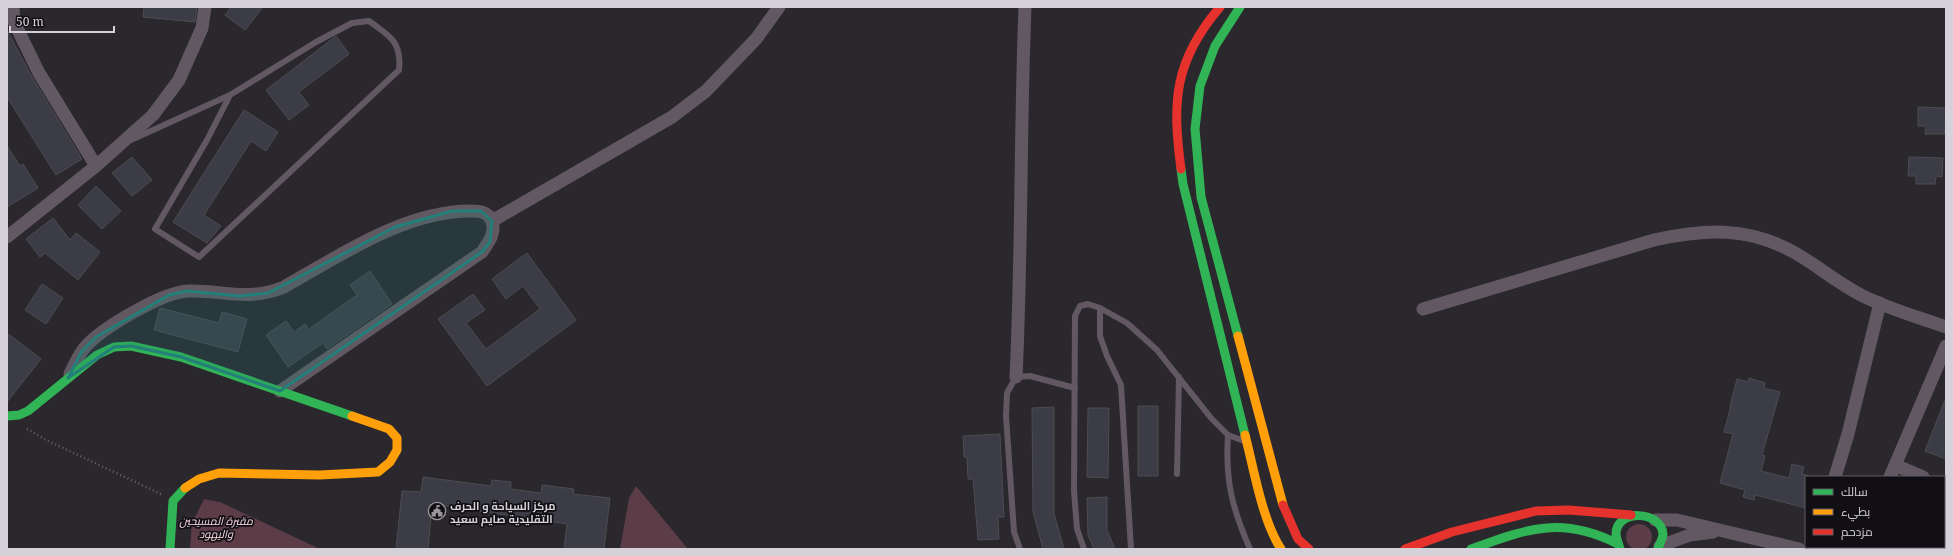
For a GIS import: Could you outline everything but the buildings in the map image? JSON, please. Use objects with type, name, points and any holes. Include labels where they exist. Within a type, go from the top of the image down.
[{"type":"street","points":[[13,7],[14,22],[39,73],[96,166]]},
{"type":"street","points":[[7,237],[96,166],[153,115],[179,80],[202,28],[204,7]]},
{"type":"street","points":[[492,221],[672,117],[706,91],[756,39],[780,7]]},
{"type":"street","points":[[1016,377],[1019,320],[1022,81],[1025,7]]},
{"type":"street","points":[[1220,7],[1208,21],[1182,68],[1176,100],[1176,133],[1183,184],[1262,498],[1275,540],[1281,549]]},
{"type":"street","points":[[1240,7],[1215,46],[1200,86],[1195,129],[1201,197],[1283,505],[1298,539],[1308,549]]},
{"type":"street","points":[[68,378],[82,351],[96,337],[126,318],[169,295],[187,291],[240,296],[268,293],[284,287],[395,227],[452,211],[481,211],[488,215],[492,221],[493,229],[490,242],[482,252],[280,391]]},
{"type":"street","points":[[1423,309],[1654,240],[1682,234],[1709,231],[1756,236],[1778,244],[1840,283],[1880,303],[1946,327]]},
{"type":"street","points":[[1835,476],[1848,434],[1880,303]]},
{"type":"street","points":[[7,416],[19,415],[28,411],[97,355],[114,347],[131,346],[181,357],[280,391],[389,429],[397,438],[397,450],[390,462],[378,472],[320,475],[219,474],[204,476],[189,484],[173,501],[170,549]]},
{"type":"street","points":[[1918,476],[1892,471],[1946,346]]},
{"type":"street","points":[[1405,549],[1452,532],[1536,511],[1569,510],[1631,515],[1643,514],[1655,520],[1677,520],[1721,532],[1800,549]]},
{"type":"street","points":[[1619,546],[1617,530],[1624,519],[1631,515]]},
{"type":"street","points":[[1655,520],[1661,529],[1662,541],[1659,547]]},
{"type":"street","points":[[1471,549],[1517,532],[1542,527],[1568,526],[1594,532],[1619,546]]},
{"type":"street","points":[[1659,547],[1690,535],[1721,532]]},
{"type":"lane","points":[[118,146],[230,95],[316,42],[352,23],[369,21],[391,37],[400,55],[399,70],[199,257],[155,229],[207,140],[230,95]]},
{"type":"lane","points":[[1084,549],[1077,529],[1074,491],[1075,316],[1080,306],[1088,304],[1100,308],[1127,323],[1157,350],[1211,418],[1228,435],[1249,443]]},
{"type":"lane","points":[[1100,308],[1100,336],[1107,356],[1121,385],[1124,414],[1131,549]]},
{"type":"lane","points":[[1020,549],[1014,532],[1006,416],[1007,394],[1016,377],[1030,376],[1075,388]]},
{"type":"lane","points":[[1177,474],[1179,377]]},
{"type":"lane","points":[[1228,435],[1227,461],[1231,500],[1250,549]]},
{"type":"path","points":[[46,440],[173,501]]},
{"type":"highlighted area","points":[[452,211],[481,211],[492,221],[490,242],[482,252],[280,391],[181,357],[131,346],[114,347],[68,378],[82,351],[96,337],[169,295],[187,291],[240,296],[268,293],[395,227]]},
{"type":"green space","points":[[636,486],[688,549],[620,549],[629,498]]},
{"type":"green space","name":"مقبرة المسيحين واليهود","points":[[204,499],[220,502],[320,549],[190,549],[192,523]]},
{"type":"green space","points":[[1639,524],[1648,528],[1652,537],[1648,546],[1639,550],[1630,546],[1626,537],[1630,528]]},
{"type":"traffic: fast","points":[[1238,336],[1201,197],[1195,129],[1200,86],[1215,46],[1240,7]]},
{"type":"traffic: fast","points":[[1181,169],[1183,184],[1245,435]]},
{"type":"traffic: fast","points":[[7,416],[19,415],[28,411],[97,355],[114,347],[131,346],[181,357],[352,416]]},
{"type":"traffic: fast","points":[[170,549],[173,501],[185,488]]},
{"type":"traffic: fast","points":[[1620,549],[1616,536],[1618,526],[1623,520],[1630,517],[1639,516],[1655,520],[1660,526],[1663,534],[1658,549]]},
{"type":"traffic: fast","points":[[1471,549],[1527,531],[1544,528],[1579,530],[1598,535],[1618,544]]},
{"type":"traffic: slow","points":[[1238,336],[1283,505]]},
{"type":"traffic: slow","points":[[185,488],[199,479],[219,473],[320,475],[378,472],[390,462],[397,450],[397,438],[389,429],[352,416]]},
{"type":"traffic: slow","points":[[1245,435],[1264,509],[1274,537],[1281,549]]},
{"type":"traffic: jam","points":[[1181,169],[1177,123],[1177,102],[1180,83],[1185,64],[1193,46],[1220,7]]},
{"type":"traffic: jam","points":[[1283,505],[1298,539],[1309,549]]},
{"type":"traffic: jam","points":[[1405,549],[1452,532],[1536,511],[1569,510],[1631,515]]},
{"type":"place","name":"مركز السياحة و الحرف التقليدية صايم سعيد","points":[[437,511]]}]
